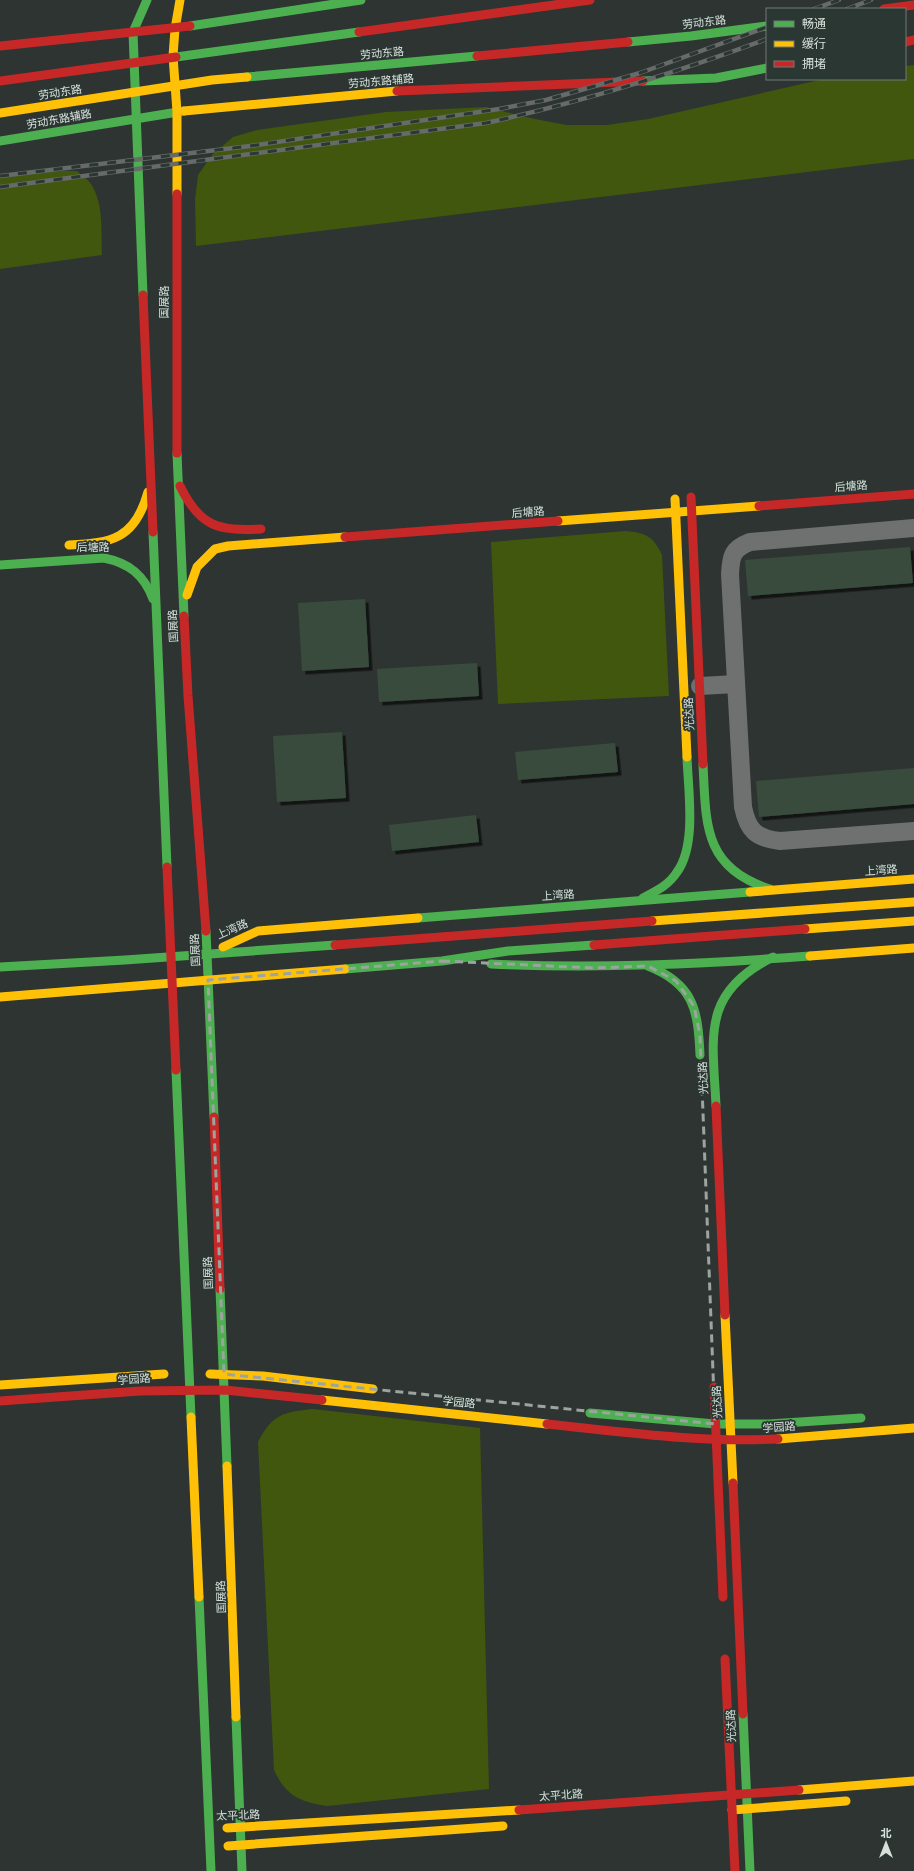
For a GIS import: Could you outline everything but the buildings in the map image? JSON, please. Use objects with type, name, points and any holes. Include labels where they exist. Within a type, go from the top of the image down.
[{"type":"main road","points":[[133,32],[147,0]]},
{"type":"main road","name":"国展路","points":[[180,0],[174,28],[172,57],[173,86],[177,112],[176,428],[188,696],[208,954],[242,1871]]},
{"type":"main road","points":[[0,46],[174,28],[361,0]]},
{"type":"main road","name":"劳动东路","points":[[0,81],[136,61],[590,0]]},
{"type":"main road","points":[[892,8],[914,5]]},
{"type":"main road","name":"劳动东路","points":[[0,113],[212,80],[691,36],[766,26]]},
{"type":"main road","name":"国展路","points":[[133,32],[136,61],[134,118],[211,1871]]},
{"type":"main road","name":"劳动东路辅路","points":[[0,141],[177,112],[404,90],[716,78],[766,68]]},
{"type":"main road","points":[[178,481],[191,508],[200,519],[213,526],[228,530],[267,529]]},
{"type":"main road","name":"后塘路","points":[[61,545],[113,540],[125,532],[142,510],[150,485]]},
{"type":"main road","name":"后塘路","points":[[184,610],[189,587],[197,567],[215,549],[914,494]]},
{"type":"main road","name":"光达路","points":[[635,901],[658,891],[676,875],[683,862],[689,838],[689,805],[676,513],[671,498],[695,497],[691,511],[706,820],[710,838],[715,850],[725,865],[740,876],[768,888],[779,890]]},
{"type":"main road","name":"后塘路","points":[[0,565],[104,558],[115,559],[136,570],[145,580],[156,612]]},
{"type":"main road","name":"上湾路","points":[[208,954],[258,931],[914,879]]},
{"type":"main road","name":"上湾路","points":[[0,967],[125,960],[914,902]]},
{"type":"main road","points":[[0,997],[442,961],[508,951],[914,920]]},
{"type":"main road","points":[[442,961],[594,968],[648,966],[914,948]]},
{"type":"main road","name":"光达路","points":[[750,1871],[713,1034],[717,1013],[721,1004],[736,985],[755,967],[773,957]]},
{"type":"main road","name":"光达路","points":[[648,966],[659,970],[676,981],[686,992],[694,1006],[698,1023],[701,1066]]},
{"type":"main road","name":"学园路","points":[[0,1385],[123,1376],[224,1374],[263,1376],[380,1390]]},
{"type":"main road","name":"光达路","points":[[713,1378],[723,1604]]},
{"type":"main road","name":"学园路","points":[[0,1401],[140,1391],[190,1389],[225,1390],[716,1441],[771,1440],[914,1428]]},
{"type":"main road","name":"学园路","points":[[581,1412],[715,1424],[868,1417]]},
{"type":"main road","name":"光达路","points":[[725,1649],[731,1794],[728,1810],[735,1871]]},
{"type":"main road","name":"太平北路","points":[[210,1828],[534,1809],[914,1781]]},
{"type":"main road","points":[[728,1810],[858,1800]]},
{"type":"main road","points":[[211,1847],[242,1846],[513,1825]]},
{"type":"street","points":[[914,528],[763,540],[739,546],[733,554],[730,574],[743,807],[746,821],[752,831],[765,839],[780,842],[914,831]]},
{"type":"street","points":[[700,686],[736,684]]},
{"type":"highlighted area","points":[[442,961],[594,968],[648,966],[676,981],[694,1006],[700,1035],[715,1424],[224,1374],[208,980]]},
{"type":"green space","points":[[914,65],[914,159],[196,246],[195,200],[198,175],[213,154],[233,137],[257,130],[386,112],[486,107],[566,125],[607,125],[648,119],[820,80],[906,80],[906,66]]},
{"type":"green space","points":[[61,171],[77,171],[90,182],[95,192],[101,218],[102,255],[0,269],[0,177]]},
{"type":"green space","points":[[626,531],[644,534],[652,540],[662,555],[669,696],[498,704],[491,542]]},
{"type":"green space","points":[[313,1409],[480,1428],[489,1789],[327,1806],[302,1800],[289,1792],[274,1770],[258,1442],[268,1425],[280,1416],[294,1411]]},
{"type":"railway","points":[[817,8],[839,0]]},
{"type":"railway","points":[[850,8],[871,0]]},
{"type":"railway","points":[[0,176],[250,146],[499,109],[546,100],[640,73],[766,27]]},
{"type":"railway","points":[[0,187],[486,123],[557,106],[628,86],[698,64],[766,39]]},
{"type":"traffic: fast","points":[[143,295],[133,32],[147,0]]},
{"type":"traffic: fast","points":[[190,26],[361,0]]},
{"type":"traffic: fast","points":[[628,42],[691,36],[766,26]]},
{"type":"traffic: fast","points":[[176,57],[359,32]]},
{"type":"traffic: fast","points":[[247,77],[477,56]]},
{"type":"traffic: fast","points":[[643,81],[716,78],[766,68]]},
{"type":"traffic: fast","points":[[0,141],[184,111]]},
{"type":"traffic: fast","points":[[177,453],[184,616]]},
{"type":"traffic: fast","points":[[153,532],[167,867]]},
{"type":"traffic: fast","points":[[0,565],[104,558],[121,563],[134,571],[145,583],[153,599]]},
{"type":"traffic: fast","points":[[643,898],[670,881],[683,861],[687,847],[690,816],[687,757]]},
{"type":"traffic: fast","points":[[703,764],[705,806],[708,824],[712,841],[720,856],[732,869],[748,880],[770,889]]},
{"type":"traffic: fast","points":[[418,918],[750,892]]},
{"type":"traffic: fast","points":[[206,931],[214,1117]]},
{"type":"traffic: fast","points":[[0,967],[125,960],[335,945]]},
{"type":"traffic: fast","points":[[345,969],[442,961],[508,951],[594,945]]},
{"type":"traffic: fast","points":[[491,964],[611,966],[810,956]]},
{"type":"traffic: fast","points":[[716,1106],[713,1038],[716,1020],[722,1002],[733,986],[749,971],[773,957]]},
{"type":"traffic: fast","points":[[648,966],[675,981],[684,990],[690,1000],[698,1025],[700,1055]]},
{"type":"traffic: fast","points":[[176,1070],[191,1417]]},
{"type":"traffic: fast","points":[[220,1289],[227,1466]]},
{"type":"traffic: fast","points":[[590,1413],[715,1424],[769,1424],[861,1418]]},
{"type":"traffic: fast","points":[[199,1597],[211,1871]]},
{"type":"traffic: fast","points":[[743,1714],[750,1871]]},
{"type":"traffic: fast","points":[[236,1717],[242,1871]]},
{"type":"traffic: slow","points":[[177,194],[177,112],[173,56],[175,29],[180,0]]},
{"type":"traffic: slow","points":[[0,113],[212,80],[247,77]]},
{"type":"traffic: slow","points":[[184,111],[397,91]]},
{"type":"traffic: slow","points":[[69,545],[109,540],[129,529],[143,508],[148,492]]},
{"type":"traffic: slow","points":[[675,499],[687,757]]},
{"type":"traffic: slow","points":[[558,521],[759,506]]},
{"type":"traffic: slow","points":[[187,595],[197,567],[215,549],[228,546],[345,537]]},
{"type":"traffic: slow","points":[[750,892],[914,879]]},
{"type":"traffic: slow","points":[[652,921],[914,902]]},
{"type":"traffic: slow","points":[[223,947],[258,931],[418,918]]},
{"type":"traffic: slow","points":[[805,929],[914,921]]},
{"type":"traffic: slow","points":[[810,956],[914,948]]},
{"type":"traffic: slow","points":[[0,997],[345,969]]},
{"type":"traffic: slow","points":[[725,1315],[733,1483]]},
{"type":"traffic: slow","points":[[0,1385],[164,1374]]},
{"type":"traffic: slow","points":[[210,1374],[263,1376],[373,1389]]},
{"type":"traffic: slow","points":[[322,1400],[547,1424]]},
{"type":"traffic: slow","points":[[191,1417],[199,1597]]},
{"type":"traffic: slow","points":[[778,1439],[914,1428]]},
{"type":"traffic: slow","points":[[227,1466],[236,1717]]},
{"type":"traffic: slow","points":[[799,1790],[914,1781]]},
{"type":"traffic: slow","points":[[732,1810],[846,1801]]},
{"type":"traffic: slow","points":[[227,1828],[519,1810]]},
{"type":"traffic: slow","points":[[228,1846],[503,1826]]},
{"type":"traffic: jam","points":[[359,32],[590,0]]},
{"type":"traffic: jam","points":[[892,8],[914,5]]},
{"type":"traffic: jam","points":[[0,46],[190,26]]},
{"type":"traffic: jam","points":[[906,42],[914,40]]},
{"type":"traffic: jam","points":[[477,56],[628,42]]},
{"type":"traffic: jam","points":[[0,81],[176,57]]},
{"type":"traffic: jam","points":[[397,91],[643,81]]},
{"type":"traffic: jam","points":[[177,194],[177,453]]},
{"type":"traffic: jam","points":[[143,295],[153,532]]},
{"type":"traffic: jam","points":[[180,486],[187,500],[195,510],[212,524],[233,529],[261,529]]},
{"type":"traffic: jam","points":[[759,506],[914,494]]},
{"type":"traffic: jam","points":[[691,497],[703,764]]},
{"type":"traffic: jam","points":[[345,537],[558,521]]},
{"type":"traffic: jam","points":[[184,616],[188,696],[206,931]]},
{"type":"traffic: jam","points":[[167,867],[176,1070]]},
{"type":"traffic: jam","points":[[335,945],[652,921]]},
{"type":"traffic: jam","points":[[594,945],[805,929]]},
{"type":"traffic: jam","points":[[716,1106],[725,1315]]},
{"type":"traffic: jam","points":[[214,1117],[220,1289]]},
{"type":"traffic: jam","points":[[714,1387],[723,1597]]},
{"type":"traffic: jam","points":[[0,1401],[140,1391],[225,1390],[322,1400]]},
{"type":"traffic: jam","points":[[547,1424],[691,1438],[749,1440],[778,1439]]},
{"type":"traffic: jam","points":[[733,1483],[743,1714]]},
{"type":"traffic: jam","points":[[725,1659],[735,1871]]},
{"type":"traffic: jam","points":[[519,1810],[799,1790]]}]
